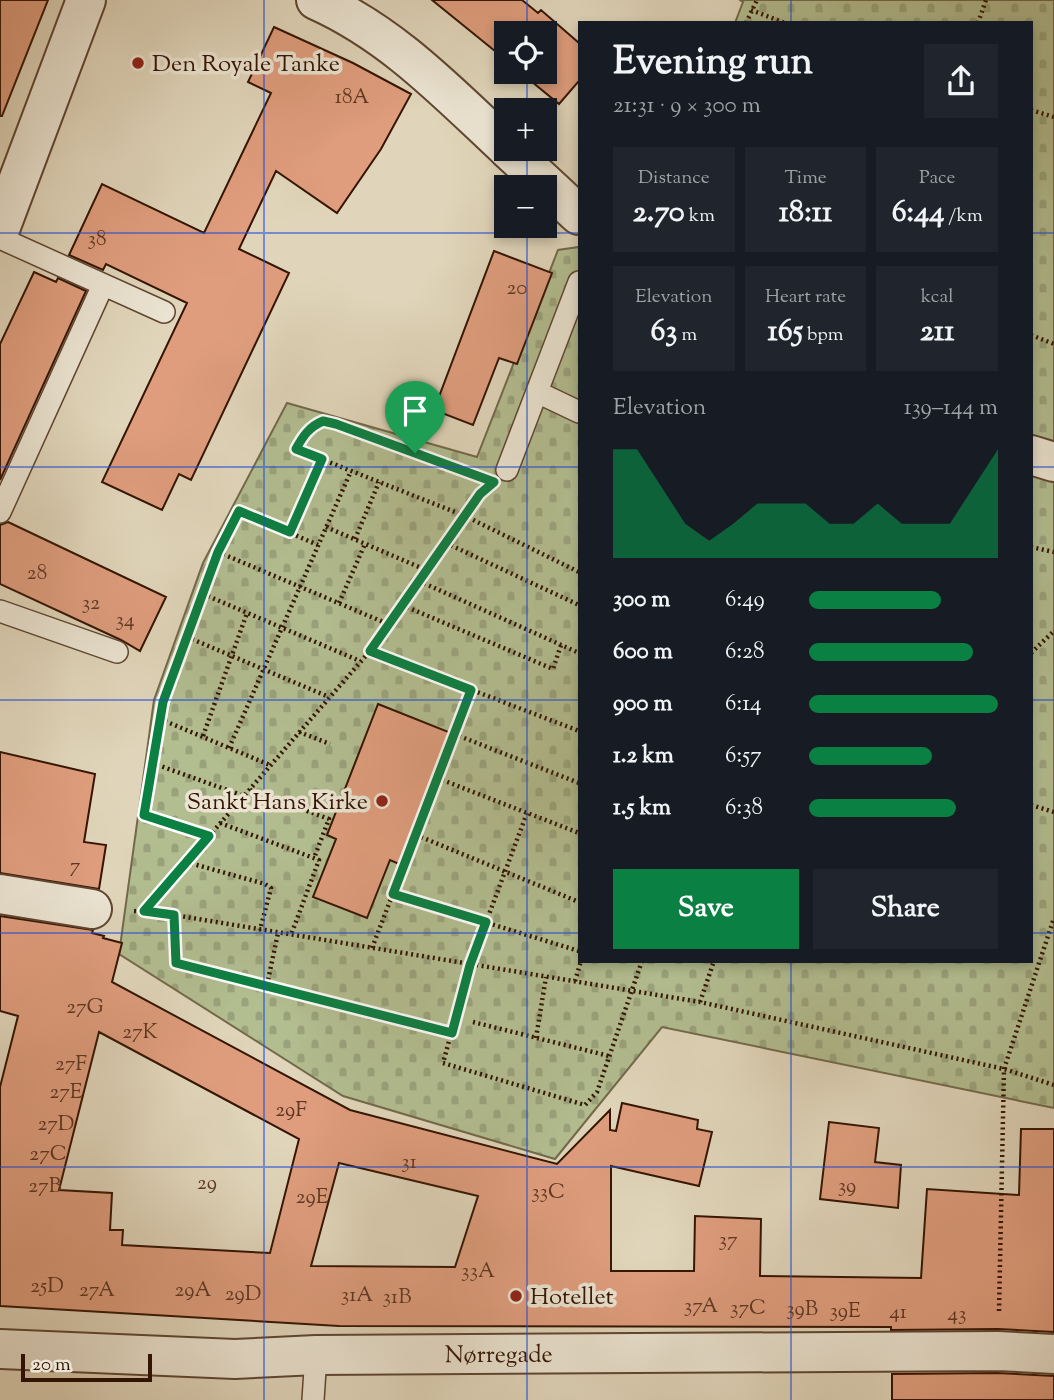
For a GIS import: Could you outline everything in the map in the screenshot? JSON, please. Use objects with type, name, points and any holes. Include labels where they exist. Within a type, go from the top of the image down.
[{"type":"street","points":[[0,229],[86,0]]},
{"type":"street","points":[[316,0],[337,9],[406,55],[494,136]]},
{"type":"street","points":[[521,161],[578,214]]},
{"type":"street","points":[[1033,456],[1054,463]]},
{"type":"street","points":[[0,894],[92,909]]},
{"type":"street","name":"Nørregade","points":[[0,1349],[235,1359],[316,1355],[998,1351],[1054,1354]]},
{"type":"lane","points":[[0,239],[164,312]]},
{"type":"lane","points":[[0,512],[103,285]]},
{"type":"lane","points":[[501,476],[578,285]]},
{"type":"lane","points":[[537,392],[578,412]]},
{"type":"lane","points":[[0,611],[117,652]]},
{"type":"lane","points":[[313,1400],[316,1355]]},
{"type":"path","points":[[747,21],[757,0]]},
{"type":"path","points":[[979,21],[986,0]]},
{"type":"path","points":[[751,10],[780,21]]},
{"type":"path","points":[[1033,111],[1054,117]]},
{"type":"path","points":[[1033,336],[1054,344]]},
{"type":"path","points":[[501,476],[323,421],[304,434],[296,449],[465,516],[578,572]]},
{"type":"path","points":[[290,532],[322,459]]},
{"type":"path","points":[[229,748],[351,471]]},
{"type":"path","points":[[144,911],[370,651],[480,494],[501,476]]},
{"type":"path","points":[[355,539],[379,482]]},
{"type":"path","points":[[209,836],[144,815],[163,702],[218,552],[239,511],[318,545]]},
{"type":"path","points":[[326,527],[426,570]]},
{"type":"path","points":[[446,543],[578,605]]},
{"type":"path","points":[[339,603],[365,544]]},
{"type":"path","points":[[1033,547],[1054,552]]},
{"type":"path","points":[[218,552],[389,624]]},
{"type":"path","points":[[419,580],[578,653]]},
{"type":"path","points":[[203,594],[360,661]]},
{"type":"path","points":[[402,604],[553,669],[561,645]]},
{"type":"path","points":[[202,736],[247,613]]},
{"type":"path","points":[[1033,651],[1054,631]]},
{"type":"path","points":[[187,637],[329,697]]},
{"type":"path","points":[[370,651],[578,732]]},
{"type":"path","points":[[372,948],[471,690]]},
{"type":"path","points":[[160,719],[270,765]]},
{"type":"path","points":[[299,732],[330,744]]},
{"type":"path","points":[[454,734],[578,783]]},
{"type":"path","points":[[152,763],[244,796]]},
{"type":"path","points":[[437,778],[578,833]]},
{"type":"path","points":[[250,790],[329,818],[314,858]]},
{"type":"path","points":[[1033,806],[1054,812]]},
{"type":"path","points":[[527,813],[470,965],[443,1063],[585,1105],[597,1092],[641,963]]},
{"type":"path","points":[[220,823],[319,860],[291,935]]},
{"type":"path","points":[[416,835],[578,902]]},
{"type":"path","points":[[186,862],[271,888],[260,930]]},
{"type":"path","points":[[393,894],[578,951]]},
{"type":"path","points":[[92,909],[174,915],[700,1002],[1004,1069],[1054,1085]]},
{"type":"path","points":[[174,915],[176,963],[452,1033]]},
{"type":"path","points":[[998,1351],[1004,1069],[1054,918]]},
{"type":"path","points":[[267,985],[278,933]]},
{"type":"path","points":[[575,981],[580,963]]},
{"type":"path","points":[[700,1002],[712,963]]},
{"type":"path","points":[[536,1038],[546,977]]},
{"type":"path","points":[[473,1021],[609,1056]]},
{"type":"green space","points":[[740,0],[1054,0],[1054,1108],[662,1027],[555,1159],[343,1096],[119,954],[154,700],[203,563],[287,403],[477,457],[558,250],[578,247],[578,963],[1033,963],[1033,21],[736,21],[743,2]]},
{"type":"building","points":[[0,0],[48,0],[2,116],[0,116]]},
{"type":"building","points":[[432,0],[522,0],[538,13],[541,10],[554,21],[494,21],[494,50]]},
{"type":"building","points":[[557,24],[578,42],[578,82],[559,104],[557,98],[552,98],[535,84],[557,84]]},
{"type":"building","points":[[274,27],[353,63],[411,94],[381,149],[337,213],[276,171],[239,249],[289,273],[191,480],[179,474],[162,510],[102,482],[187,303],[106,264],[103,270],[69,255],[102,184],[204,233],[271,93],[248,82]]},
{"type":"building","points":[[494,251],[552,273],[517,364],[499,358],[473,425],[434,410]]},
{"type":"building","points":[[34,272],[56,282],[58,278],[86,291],[0,480],[0,344]]},
{"type":"building","points":[[8,522],[166,597],[140,651],[0,584],[0,525]]},
{"type":"building","name":"Sankt Hans Kirke","points":[[378,704],[451,733],[399,864],[390,860],[367,918],[313,897],[336,839],[327,835]]},
{"type":"building","points":[[0,752],[95,774],[84,842],[106,845],[99,889],[0,873]]},
{"type":"building","points":[[0,916],[93,930],[92,933],[104,936],[103,938],[122,943],[112,982],[350,1110],[557,1164],[610,1110],[610,1130],[616,1131],[622,1103],[698,1120],[697,1129],[712,1132],[699,1186],[611,1166],[611,1271],[694,1271],[695,1216],[761,1219],[760,1276],[921,1278],[927,1189],[1019,1195],[1021,1129],[1054,1129],[1054,1332],[998,1329],[891,1330],[891,1327],[339,1326],[0,1306],[0,1087],[18,1016],[0,1011]],"holes":[[[99,1032],[299,1139],[270,1253],[122,1245],[123,1230],[110,1230],[112,1193],[59,1190]],[[339,1163],[478,1196],[455,1267],[311,1266]]]},
{"type":"building","points":[[829,1122],[879,1128],[875,1162],[901,1165],[898,1208],[820,1199]]},
{"type":"building","points":[[997,1373],[1054,1376],[1054,1400],[892,1400],[892,1374]]},
{"type":"place","name":"Den Royale Tanke","points":[[138,63]]},
{"type":"place","name":"Sankt Hans Kirke","points":[[382,801]]},
{"type":"place","name":"Hotellet","points":[[516,1296]]},
{"type":"route","points":[[323,421],[415,453],[494,482],[480,494],[370,651],[471,690],[393,894],[486,922],[470,965],[452,1033],[176,963],[174,915],[144,911],[209,836],[144,815],[163,702],[218,552],[239,511],[290,532],[322,459],[296,449],[304,434],[323,421]]}]
